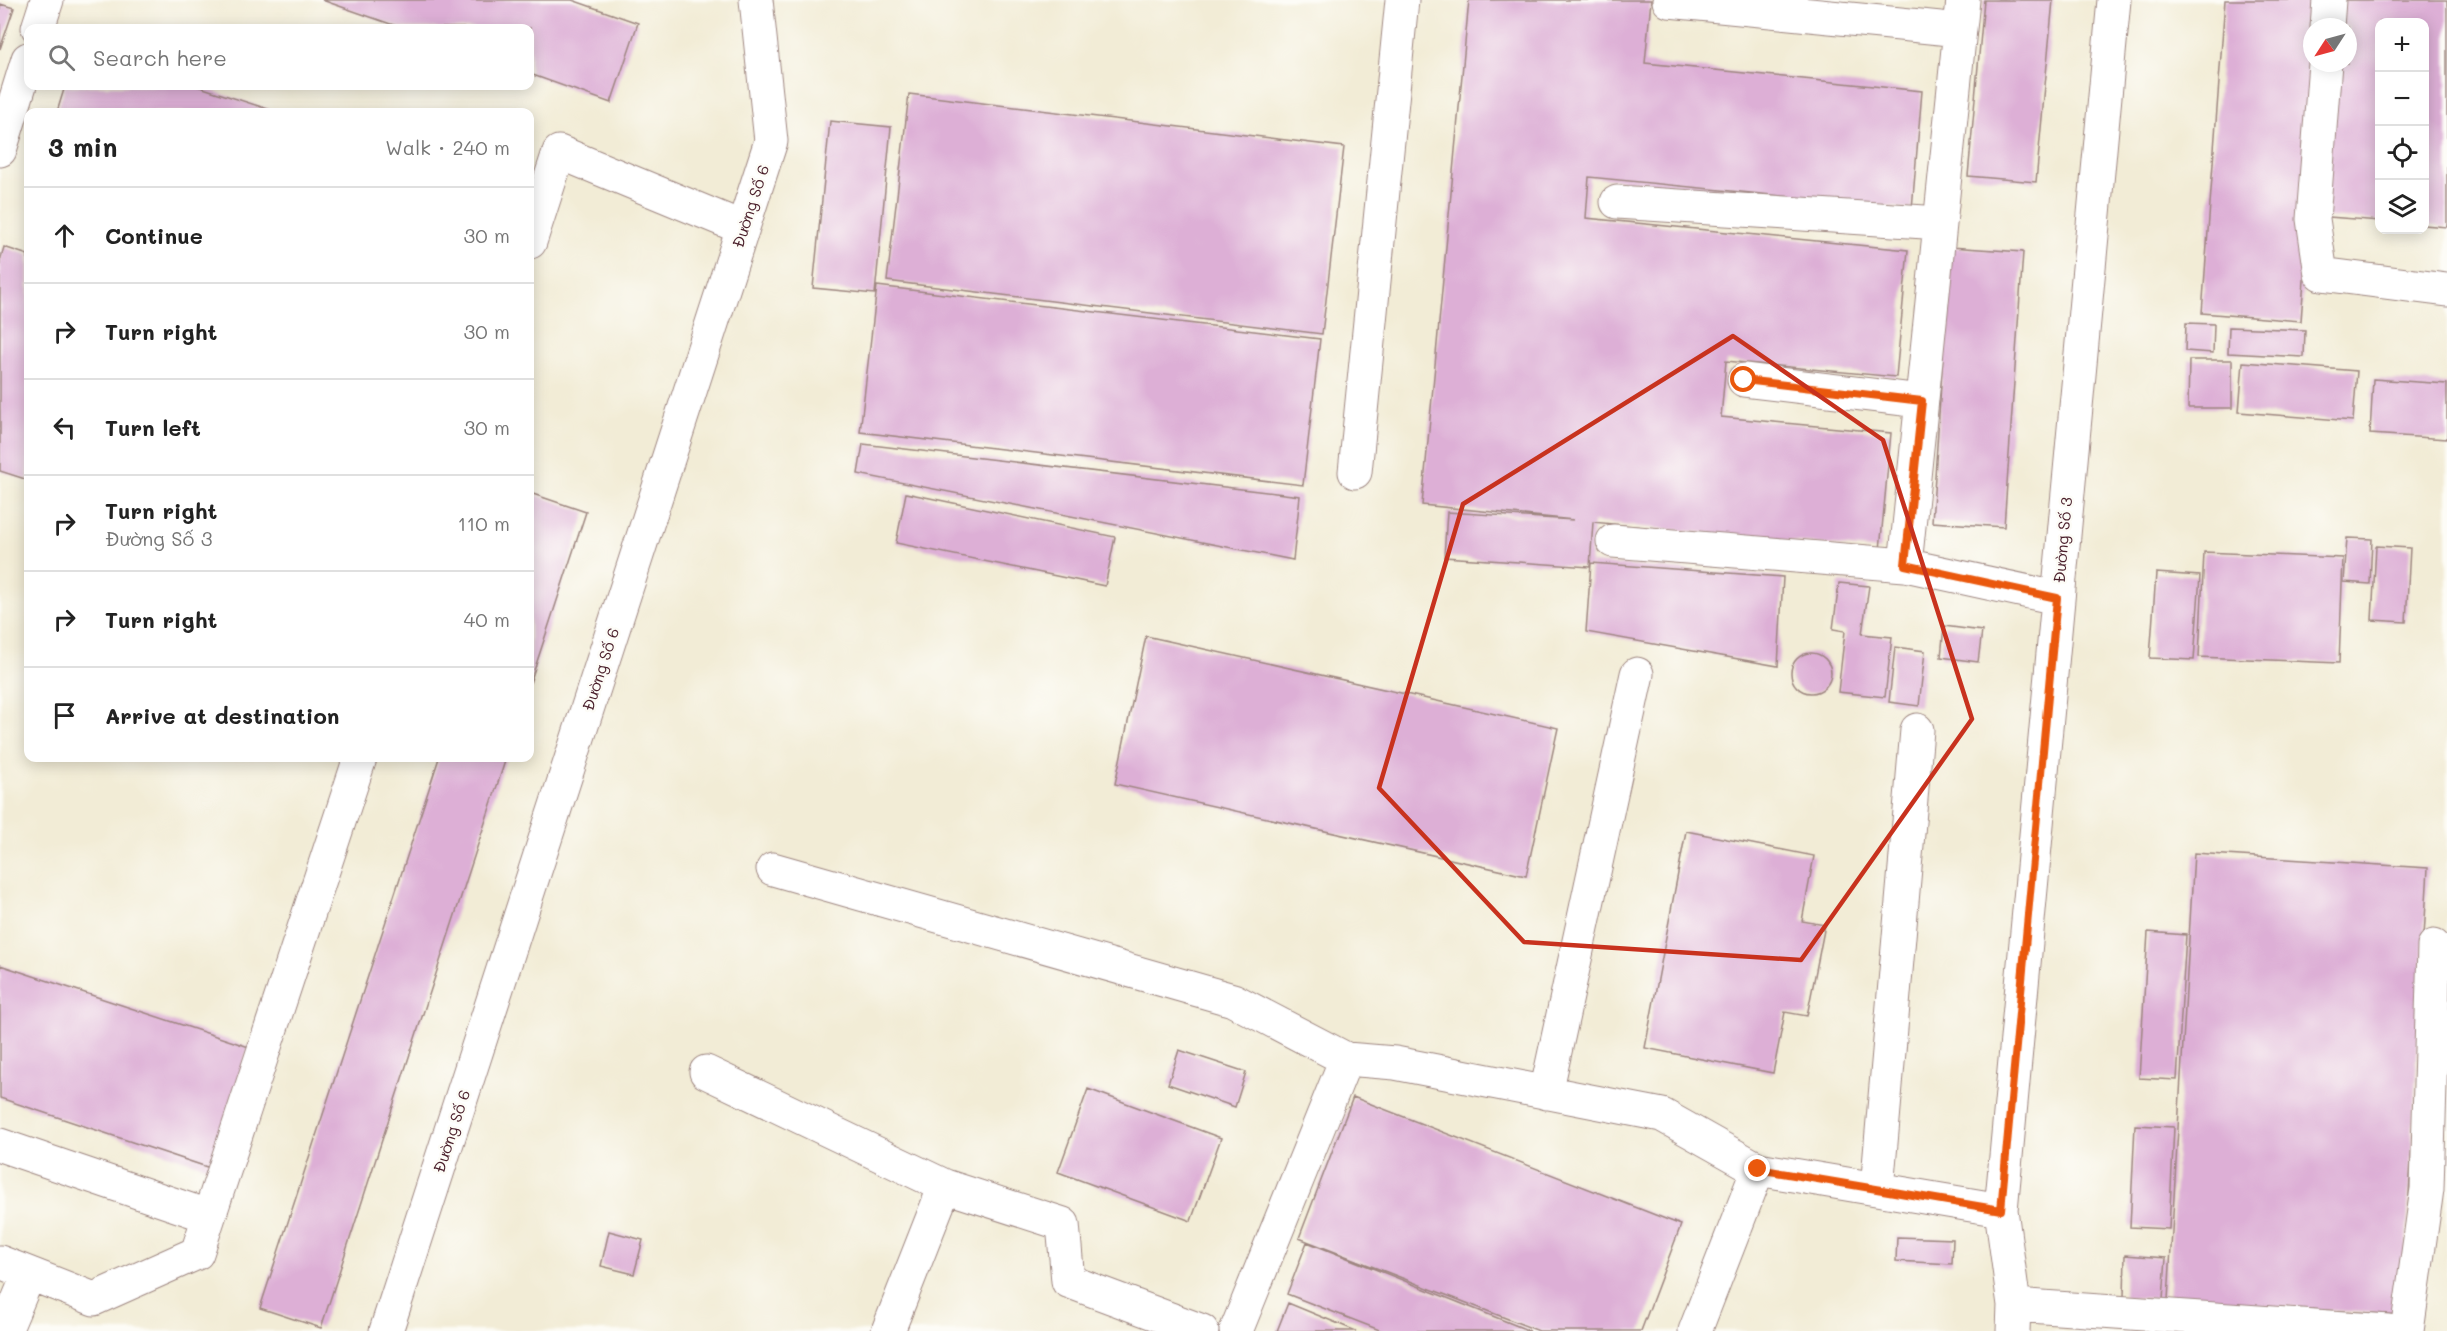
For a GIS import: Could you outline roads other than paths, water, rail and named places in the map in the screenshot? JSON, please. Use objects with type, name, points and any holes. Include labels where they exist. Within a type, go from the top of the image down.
[{"type":"street","points":[[39,24],[47,0]]},
{"type":"street","name":"Đường Số 6","points":[[386,1331],[771,141],[756,0]]},
{"type":"street","points":[[1354,472],[1402,0]]},
{"type":"street","name":"Đường Số 3","points":[[2014,1318],[2001,1210],[2114,0]]},
{"type":"street","points":[[2328,18],[2329,0]]},
{"type":"street","points":[[1670,1],[1961,15],[1905,565]]},
{"type":"street","points":[[0,150],[24,72]]},
{"type":"street","points":[[2324,72],[2313,219],[2321,274],[2447,290]]},
{"type":"street","points":[[534,230],[559,152],[743,228]]},
{"type":"street","points":[[1617,202],[1940,222]]},
{"type":"street","points":[[1744,380],[1922,401]]},
{"type":"street","points":[[1613,541],[1905,565],[2057,598]]},
{"type":"street","points":[[1546,1093],[1637,674]]},
{"type":"street","points":[[1877,1189],[1917,730]]},
{"type":"street","points":[[5,1331],[14,1268],[94,1299],[197,1253],[359,762]]},
{"type":"street","points":[[772,868],[1233,1000],[1346,1059],[1395,1063],[1662,1115],[1758,1169],[2001,1210]]},
{"type":"street","points":[[2407,1331],[2437,1189],[2434,946]]},
{"type":"street","points":[[1236,1331],[1346,1059]]},
{"type":"street","points":[[706,1072],[945,1186],[1063,1224],[1068,1281],[1202,1331]]},
{"type":"street","points":[[0,1145],[208,1216]]},
{"type":"street","points":[[1695,1331],[1758,1169]]},
{"type":"street","points":[[888,1331],[945,1186]]},
{"type":"street","points":[[2014,1318],[2388,1331]]}]
